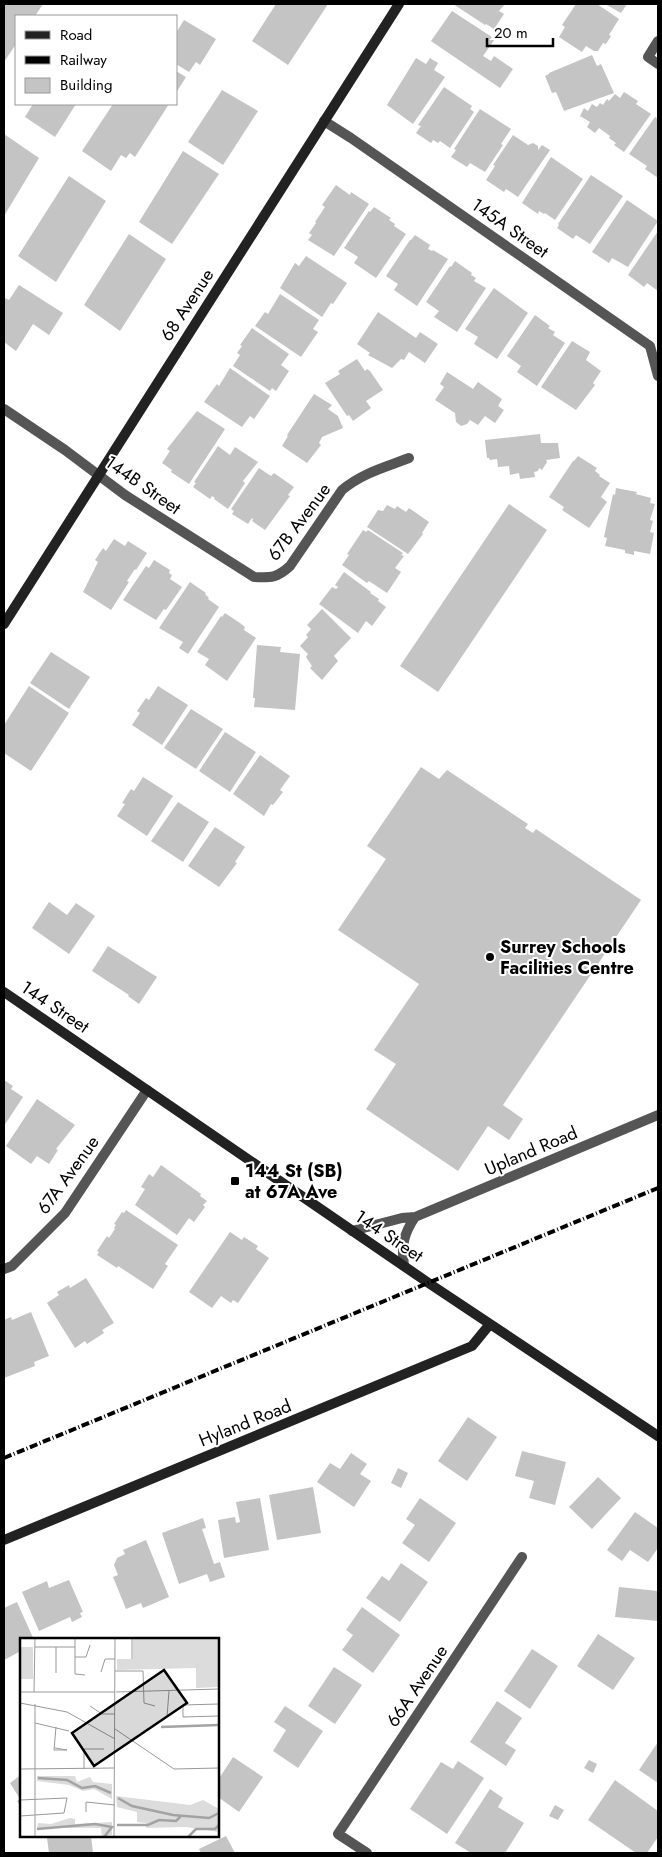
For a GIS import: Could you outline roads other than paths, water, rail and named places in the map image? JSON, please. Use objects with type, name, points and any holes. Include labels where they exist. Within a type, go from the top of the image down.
[{"type":"street","name":"68 Avenue","points":[[4,624],[399,4]]},
{"type":"street","points":[[658,41],[648,57],[658,64]]},
{"type":"street","name":"145A Street","points":[[324,121],[650,346],[658,376]]},
{"type":"street","name":"144B Street","points":[[4,409],[66,450],[124,495],[241,570],[254,577],[268,578]]},
{"type":"street","name":"67B Avenue","points":[[268,578],[280,575],[290,566],[342,490],[363,475],[410,458]]},
{"type":"street","name":"144 Street","points":[[4,992],[490,1324],[658,1436]]},
{"type":"street","name":"67A Avenue","points":[[4,1269],[12,1266],[65,1213],[147,1090]]},
{"type":"street","name":"Upland Road","points":[[352,1230],[402,1218],[415,1217],[658,1115]]},
{"type":"street","points":[[404,1265],[403,1242],[409,1226],[415,1217]]},
{"type":"street","name":"Hyland Road","points":[[4,1540],[472,1346],[490,1324]]},
{"type":"street","name":"66A Avenue","points":[[367,1853],[338,1834],[522,1557]]},
{"type":"railway","points":[[4,1458],[658,1188]]},
{"type":"place","name":"Surrey Schools Facilities Centre","points":[[490,957]]},
{"type":"place","name":"144 St (SB) at 67A Ave","points":[[235,1181]]}]
